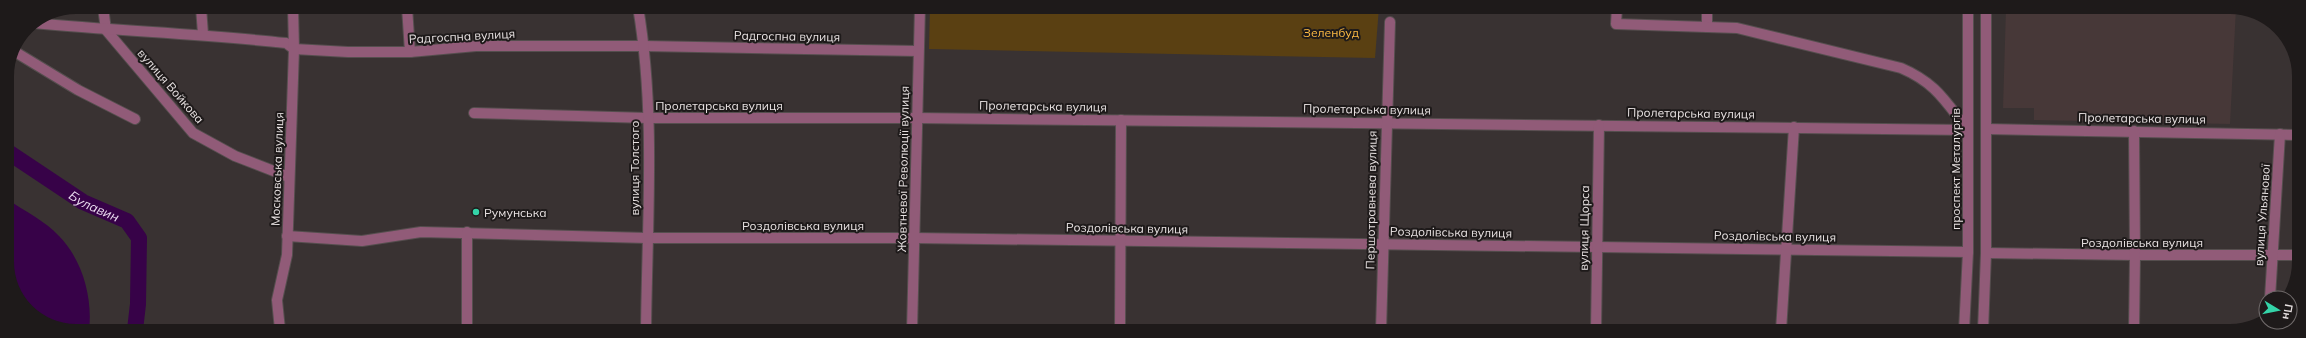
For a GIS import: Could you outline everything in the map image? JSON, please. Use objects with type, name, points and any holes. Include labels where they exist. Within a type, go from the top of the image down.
[{"type":"street","points":[[104,14],[106,30]]},
{"type":"street","points":[[202,14],[203,34]]},
{"type":"street","name":"Московська вулиця","points":[[279,324],[277,300],[287,255],[294,49],[293,14]]},
{"type":"street","points":[[407,14],[410,52]]},
{"type":"street","name":"вулиця Толстого","points":[[639,14],[644,46],[648,118],[646,324]]},
{"type":"street","name":"Жовтневої Революції вулиця","points":[[912,324],[920,14]]},
{"type":"street","points":[[1617,14],[1616,24],[1737,28],[1901,68],[1920,76],[1933,86],[1968,130]]},
{"type":"street","points":[[1707,14],[1707,27]]},
{"type":"street","name":"проспект Металургів","points":[[1964,324],[1968,252],[1968,14]]},
{"type":"street","points":[[1983,324],[1986,253],[1986,14]]},
{"type":"street","name":"Першотравнева вулиця","points":[[1381,324],[1390,22]]},
{"type":"street","name":"Радгоспна вулиця","points":[[42,24],[106,30],[203,34],[286,43],[294,49],[410,52],[476,46],[644,46],[918,51]]},
{"type":"street","name":"вулиця Войкова","points":[[106,30],[193,133],[235,156],[289,177]]},
{"type":"street","points":[[18,54],[78,90],[135,119]]},
{"type":"street","name":"Пролетарська вулиця","points":[[474,113],[648,118],[1121,120],[1986,129],[2292,135]]},
{"type":"street","points":[[1120,324],[1121,120]]},
{"type":"street","name":"вулиця Щорса","points":[[1596,324],[1599,125]]},
{"type":"street","points":[[1781,324],[1794,127]]},
{"type":"street","points":[[2134,131],[2136,256],[2134,324]]},
{"type":"street","name":"вулиця Ульянової","points":[[2270,290],[2280,134]]},
{"type":"street","name":"Роздолівська вулиця","points":[[287,236],[362,241],[421,232],[467,232],[647,238],[1120,240],[1786,249],[2136,256],[2292,255]]},
{"type":"street","points":[[467,232],[467,324]]},
{"type":"shaded area","points":[[2006,14],[2236,15],[2230,124],[2034,120],[2034,108],[2003,108]]},
{"type":"shaded area","points":[[14,204],[41,221],[67,245],[80,267],[87,292],[90,324],[76,324],[60,322],[49,318],[32,306],[22,293],[15,274]]},
{"type":"green space","name":"Зеленбуд","points":[[930,14],[1378,14],[1375,58],[929,49]]},
{"type":"waterway","name":"Булавин","points":[[14,156],[83,202],[127,221],[139,238],[138,304],[136,324]]},
{"type":"place","name":"Румунська","points":[[476,212]]}]
